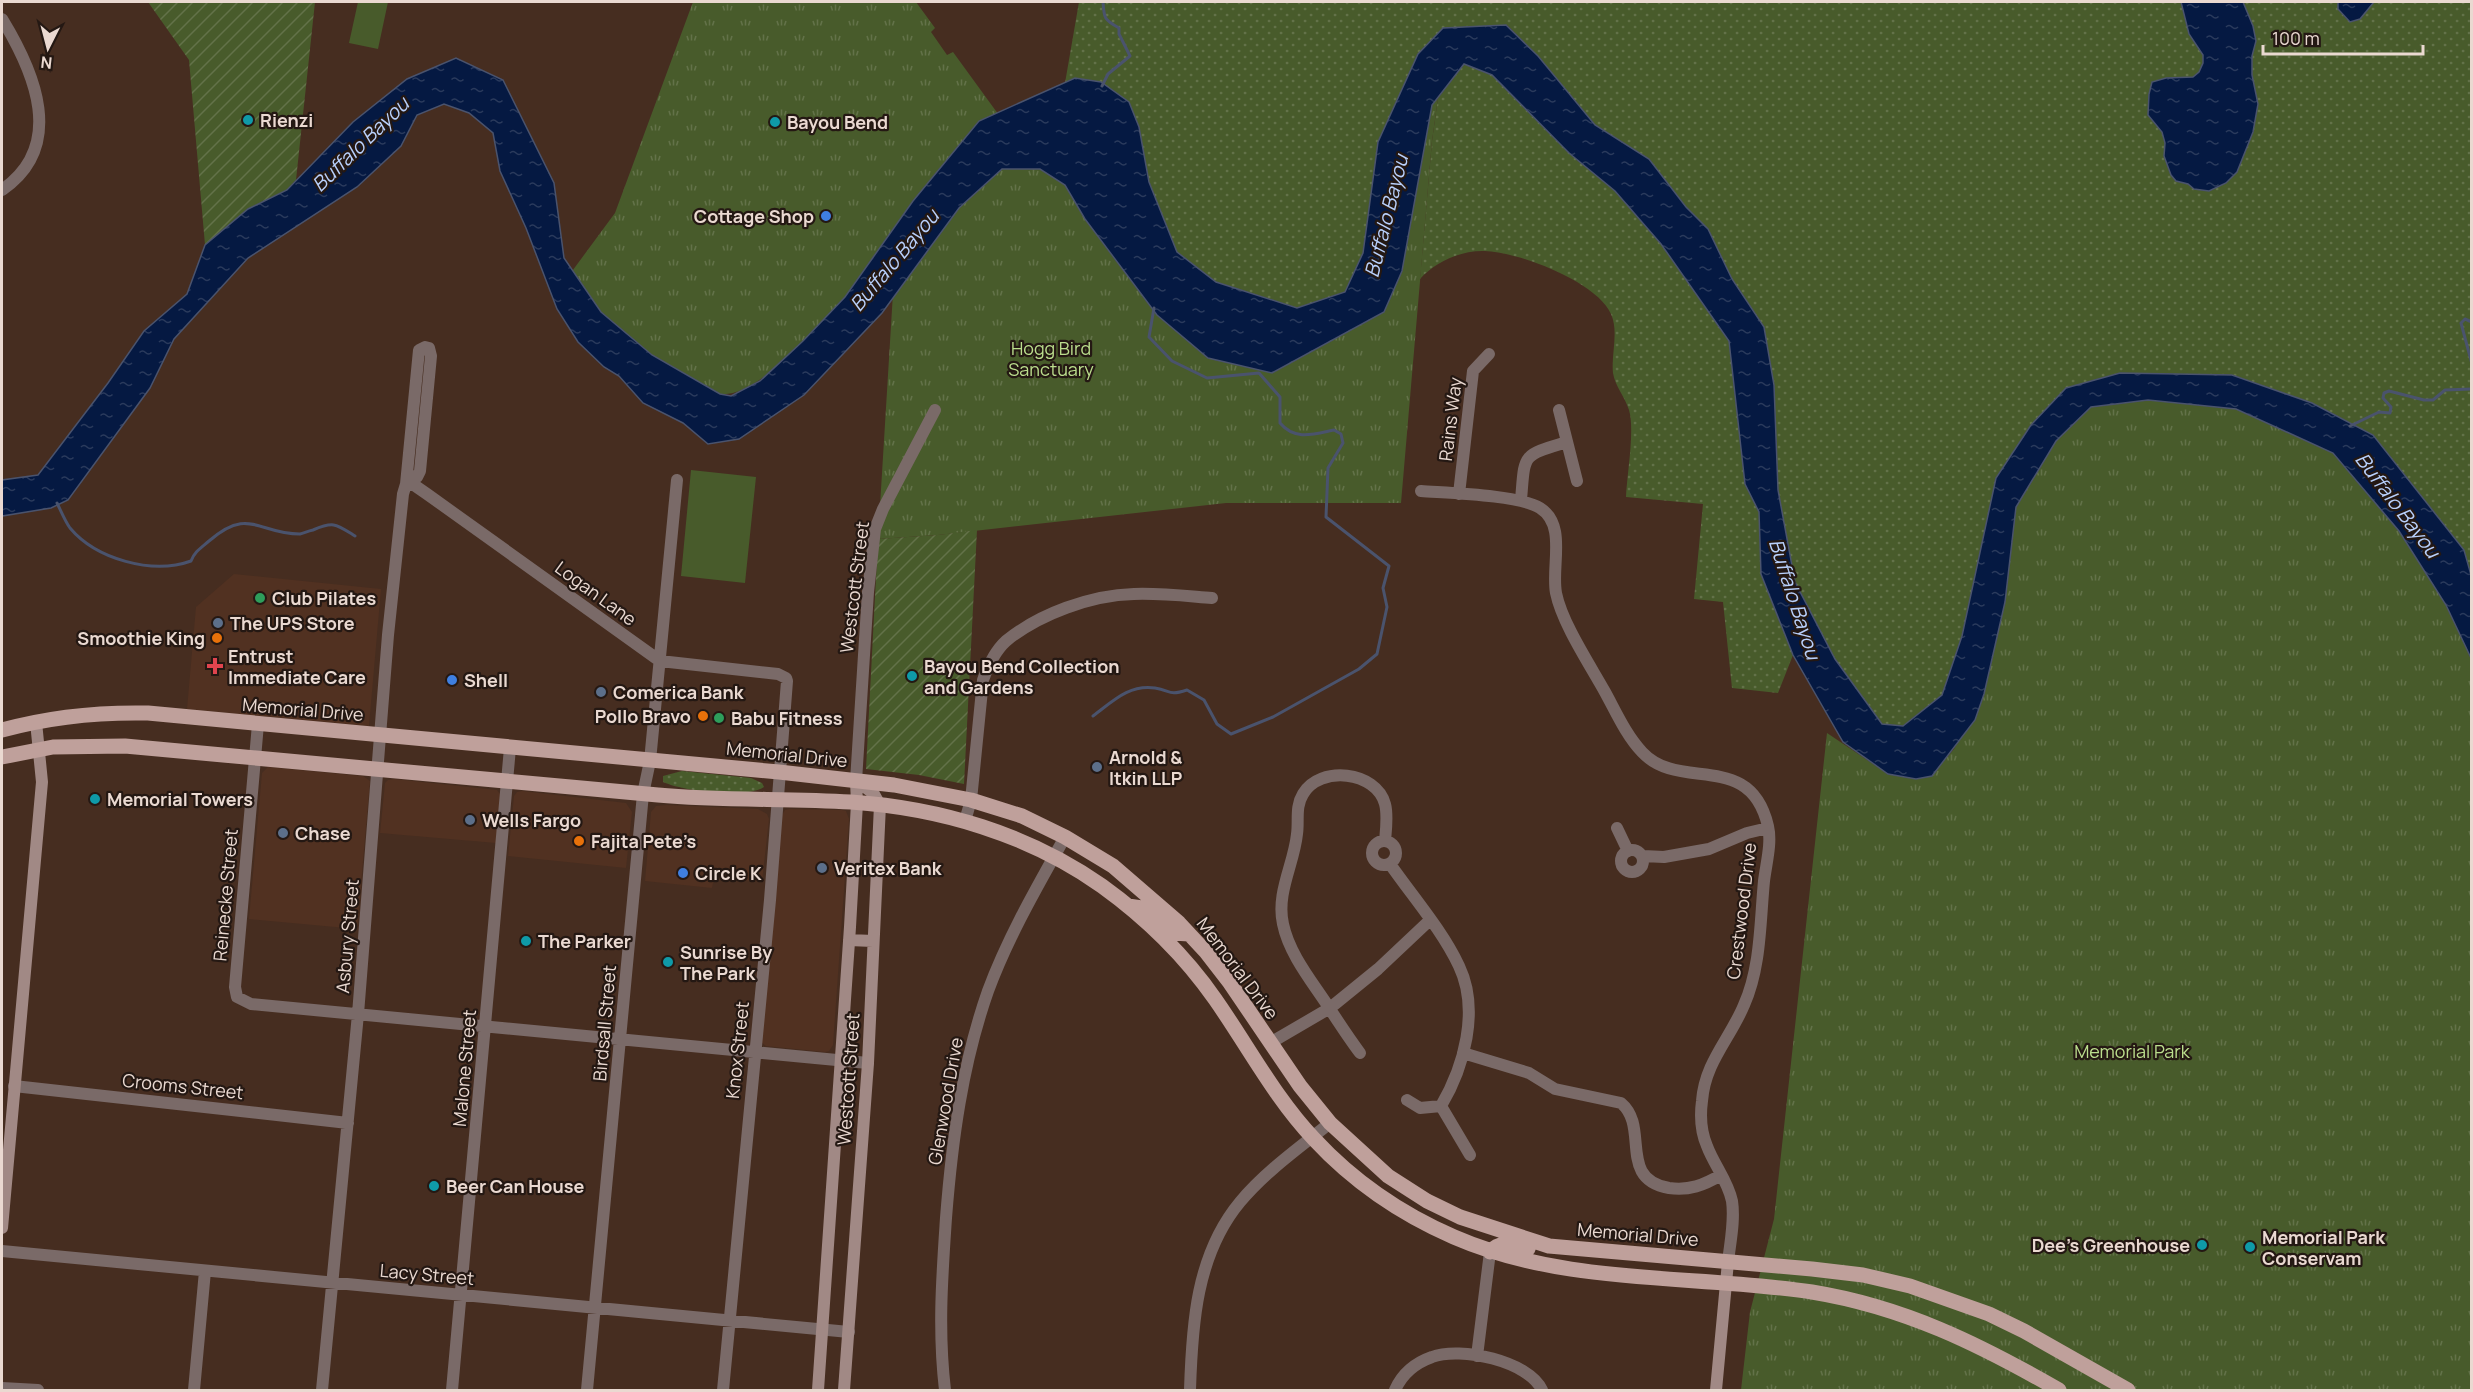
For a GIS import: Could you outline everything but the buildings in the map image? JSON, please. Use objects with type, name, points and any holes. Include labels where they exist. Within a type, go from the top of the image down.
[{"type":"main road","name":"Memorial Drive","points":[[2,730],[36,722],[123,712],[779,772],[928,790],[971,800],[1022,816],[1065,837],[1113,866],[1149,896],[1189,934],[1230,983],[1300,1086],[1330,1123],[1388,1176],[1427,1201],[1460,1217],[1549,1246],[1863,1275],[1948,1298],[1989,1314],[2024,1331],[2128,1390]]},
{"type":"main road","points":[[2,1228],[42,782],[36,722]]},
{"type":"main road","name":"Memorial Drive","points":[[2,756],[39,748],[105,745],[643,794],[735,801],[778,800],[880,805],[927,812],[965,821],[1014,838],[1054,857],[1100,884],[1128,906],[1190,967],[1282,1100],[1312,1137],[1341,1166],[1376,1194],[1418,1220],[1490,1252],[1531,1263],[1573,1270],[1808,1292],[1857,1301],[1901,1314],[1971,1342],[2059,1390]]},
{"type":"main road","name":"Westcott Street","points":[[818,1390],[849,940],[857,803],[856,781]]},
{"type":"main road","points":[[856,781],[874,794],[880,805]]},
{"type":"main road","name":"Westcott Street","points":[[844,1390],[867,1063],[880,805]]},
{"type":"main road","points":[[1128,906],[1149,909],[1173,933],[1189,934]]},
{"type":"main road","points":[[849,940],[873,941]]},
{"type":"main road","points":[[1253,1056],[1270,1043]]},
{"type":"main road","points":[[1376,1194],[1388,1176]]},
{"type":"main road","points":[[1490,1252],[1502,1243],[1534,1251],[1549,1246]]},
{"type":"main road","name":"Crestwood Drive","points":[[1716,1390],[1728,1262]]},
{"type":"street","points":[[2,19],[28,70],[38,100],[40,120],[34,154],[17,179],[2,190]]},
{"type":"street","name":"Rains Way","points":[[1459,494],[1473,371],[1489,354]]},
{"type":"street","points":[[406,484],[417,477],[420,471],[420,401]]},
{"type":"street","points":[[1559,410],[1577,481]]},
{"type":"street","name":"Westcott Street","points":[[856,781],[866,616],[875,529],[883,509],[935,411]]},
{"type":"street","points":[[1521,500],[1524,462],[1533,452],[1567,442]]},
{"type":"street","name":"Birdsall Street","points":[[587,1390],[643,794],[650,761],[677,480]]},
{"type":"street","name":"Logan Lane","points":[[406,484],[414,485],[427,494],[660,662],[778,674],[786,678]]},
{"type":"street","name":"Asbury Street","points":[[322,1390],[358,1014],[392,590],[406,484]]},
{"type":"street","name":"Crestwood Drive","points":[[1421,491],[1521,500],[1539,507],[1554,522],[1554,574],[1559,604],[1584,656],[1630,738],[1643,753],[1664,766],[1733,779],[1747,788],[1764,812],[1768,828],[1755,968],[1744,1006],[1715,1054],[1706,1079],[1702,1101],[1701,1121],[1706,1145],[1732,1202],[1728,1262]]},
{"type":"street","points":[[965,821],[971,800],[983,680],[990,662],[1005,642],[1037,621],[1099,599],[1132,594],[1212,598]]},
{"type":"street","name":"Knox Street","points":[[723,1390],[756,1052],[788,686],[786,678]]},
{"type":"street","name":"Reinecke Street","points":[[258,724],[235,987],[237,997],[251,1004],[358,1014]]},
{"type":"street","name":"Malone Street","points":[[452,1390],[510,748]]},
{"type":"street","points":[[1360,1053],[1288,944],[1282,921],[1285,878],[1293,857],[1298,832],[1298,807],[1303,793],[1315,782],[1329,777],[1361,778],[1371,784],[1385,804],[1385,841]]},
{"type":"street","points":[[1617,828],[1628,851]]},
{"type":"street","points":[[1643,856],[1665,857],[1709,849],[1747,833],[1768,828]]},
{"type":"street","name":"Glenwood Drive","points":[[945,1390],[940,1346],[940,1304],[952,1140],[962,1082],[973,1037],[989,990],[1014,933],[1065,837]]},
{"type":"street","points":[[1385,841],[1392,844],[1396,855],[1390,864],[1380,865],[1371,856],[1374,845],[1385,841]]},
{"type":"street","points":[[1628,851],[1638,851],[1643,856],[1644,864],[1639,870],[1628,872],[1621,863],[1622,856],[1628,851]]},
{"type":"street","points":[[1390,864],[1460,967],[1466,985],[1469,1002],[1463,1053],[1451,1090],[1441,1106]]},
{"type":"street","points":[[1270,1043],[1330,1008],[1378,969],[1430,920]]},
{"type":"street","points":[[358,1014],[867,1063]]},
{"type":"street","points":[[1463,1053],[1529,1073],[1555,1089],[1621,1103],[1627,1108],[1633,1120],[1636,1156],[1643,1174],[1650,1182],[1668,1188],[1689,1188],[1704,1185],[1721,1175]]},
{"type":"street","name":"Crooms Street","points":[[14,1086],[348,1122]]},
{"type":"street","points":[[1407,1100],[1420,1108],[1441,1106]]},
{"type":"street","points":[[1441,1106],[1470,1155]]},
{"type":"street","points":[[1190,1390],[1195,1307],[1214,1244],[1240,1202],[1269,1172],[1330,1123]]},
{"type":"street","name":"Lacy Street","points":[[2,1251],[849,1332]]},
{"type":"street","points":[[1477,1356],[1490,1252]]},
{"type":"street","points":[[194,1390],[205,1270]]},
{"type":"street","points":[[1395,1390],[1409,1369],[1433,1356],[1454,1354],[1504,1361],[1527,1373],[1542,1390]]},
{"type":"street","points":[[2,1388],[38,1390]]},
{"type":"shaded area","points":[[234,574],[381,589],[369,726],[187,709],[196,607]]},
{"type":"shaded area","points":[[268,767],[363,776],[370,781],[357,929],[249,919],[262,773]]},
{"type":"shaded area","points":[[394,779],[497,790],[500,794],[496,843],[380,833],[385,783]]},
{"type":"shaded area","points":[[517,792],[626,803],[632,812],[626,868],[508,856],[514,796]]},
{"type":"shaded area","points":[[656,806],[758,809],[767,814],[769,819],[762,882],[714,877],[712,888],[645,881],[651,812]]},
{"type":"shaded area","points":[[785,810],[842,810],[846,811],[849,819],[833,1045],[829,1051],[825,1052],[766,1046],[761,1042],[782,815]]},
{"type":"green space","name":"Rienzi","points":[[148,2],[315,2],[296,180],[287,190],[248,209],[205,245],[189,60]]},
{"type":"green space","points":[[358,2],[388,2],[378,49],[349,43]]},
{"type":"green space","name":"Hogg Bird Sanctuary","points":[[693,2],[916,2],[935,28],[931,32],[947,55],[953,52],[1001,118],[1147,202],[1185,266],[1248,301],[1294,317],[1347,298],[1444,55],[1432,141],[1401,503],[1226,503],[938,535],[878,539],[896,244],[872,262],[835,309],[787,358],[751,385],[735,392],[720,394],[652,355],[628,336],[601,312],[570,274],[615,213]]},
{"type":"green space","points":[[1079,2],[2471,2],[2471,575],[2464,550],[2373,435],[2312,403],[2232,375],[2120,373],[2066,388],[1980,551],[1962,636],[1942,695],[1903,726],[1882,724],[1835,659],[1795,582],[1778,490],[1774,385],[1764,327],[1732,279],[1708,229],[1686,207],[1649,159],[1595,125],[1538,56],[1507,25],[1378,142],[1363,253],[1345,292],[1297,308],[1216,282],[1177,252],[1149,182],[1139,127],[1101,82],[1076,78],[1065,83]]},
{"type":"green space","points":[[1464,64],[1492,75],[1569,153],[1615,191],[1661,244],[1729,341],[1745,483],[1759,512],[1761,574],[1793,655],[1778,693],[1732,688],[1723,602],[1694,599],[1703,504],[1626,497],[1631,419],[1614,378],[1613,321],[1603,302],[1574,280],[1556,271],[1517,257],[1485,251],[1449,258],[1433,267],[1420,279],[1438,98]]},
{"type":"green space","name":"Memorial Park","points":[[2148,400],[2236,409],[2333,453],[2399,531],[2446,605],[2471,658],[2471,1390],[1741,1390],[1750,1312],[1774,1219],[1827,733],[1888,774],[1916,779],[1932,775],[1954,749],[1984,694],[2005,602],[2016,507],[2056,441],[2091,407]]},
{"type":"green space","points":[[691,470],[756,477],[745,583],[681,576]]},
{"type":"green space","name":"Bayou Bend Collection and Gardens","points":[[977,530],[964,784],[919,775],[866,769],[878,539]]},
{"type":"green space","points":[[682,771],[751,778],[762,783],[764,787],[756,791],[730,793],[684,788],[663,782],[663,776]]},
{"type":"water","points":[[2181,2],[2243,2],[2253,26],[2256,41],[2252,56],[2252,75],[2258,104],[2253,132],[2237,172],[2226,183],[2209,191],[2194,189],[2188,184],[2176,181],[2171,175],[2164,156],[2165,143],[2162,132],[2148,115],[2152,82],[2166,78],[2193,77],[2199,72],[2203,63],[2203,55],[2189,34]]},
{"type":"water","points":[[2338,2],[2374,2],[2360,19],[2350,22],[2338,9]]},
{"type":"water","name":"Buffalo Bayou","points":[[1506,25],[1538,56],[1595,125],[1649,159],[1686,207],[1708,229],[1732,279],[1764,327],[1774,385],[1778,490],[1795,582],[1835,659],[1882,724],[1903,726],[1942,695],[1962,636],[1996,478],[2031,425],[2066,388],[2120,373],[2232,375],[2312,403],[2373,435],[2464,550],[2471,575],[2471,658],[2446,605],[2399,531],[2333,453],[2236,409],[2148,400],[2091,407],[2056,441],[2016,507],[2005,602],[1984,694],[1975,720],[1932,776],[1916,779],[1888,774],[1843,742],[1793,655],[1761,574],[1759,512],[1745,484],[1729,341],[1661,244],[1615,191],[1569,153],[1492,75],[1464,64],[1432,105],[1402,271],[1384,312],[1272,373],[1208,358],[1157,315],[1085,219],[1065,185],[1040,169],[1002,169],[959,208],[882,313],[804,395],[739,439],[708,444],[683,423],[643,403],[619,376],[604,367],[578,342],[557,309],[526,228],[500,171],[493,133],[469,113],[444,104],[417,115],[401,146],[357,187],[248,258],[174,339],[150,388],[68,500],[51,508],[2,516],[2,480],[38,475],[108,383],[144,331],[187,294],[205,245],[248,209],[287,190],[353,122],[407,79],[456,58],[503,80],[554,183],[564,258],[601,312],[652,355],[720,394],[731,396],[760,381],[845,297],[913,201],[979,121],[1075,78],[1101,82],[1129,102],[1139,127],[1149,182],[1177,252],[1216,282],[1297,308],[1345,292],[1363,253],[1378,142],[1418,54],[1443,28]]},
{"type":"waterway","points":[[1102,86],[1108,74],[1130,56],[1119,34],[1119,28],[1106,18],[1103,2]]},
{"type":"waterway","points":[[1093,716],[1129,691],[1146,687],[1173,693],[1187,690],[1204,700],[1217,724],[1231,734],[1273,717],[1359,669],[1377,654],[1387,607],[1383,588],[1389,566],[1326,517],[1328,468],[1343,443],[1341,434],[1334,430],[1305,435],[1286,429],[1280,423],[1280,397],[1259,373],[1207,378],[1172,361],[1149,337],[1154,308]]},
{"type":"waterway","points":[[2472,322],[2465,319],[2461,323],[2472,364]]},
{"type":"waterway","points":[[2350,426],[2379,412],[2390,413],[2391,407],[2383,398],[2384,393],[2389,391],[2424,400],[2433,400],[2445,390],[2472,389]]},
{"type":"waterway","points":[[57,503],[70,528],[81,539],[109,556],[142,565],[176,565],[191,561],[198,550],[223,531],[244,523],[300,534],[326,525],[335,525],[355,536]]},
{"type":"place","name":"Rienzi","points":[[248,120]]},
{"type":"place","name":"Bayou Bend","points":[[775,122]]},
{"type":"place","name":"Cottage Shop","points":[[826,216]]},
{"type":"place","name":"Club Pilates","points":[[260,598]]},
{"type":"place","name":"The UPS Store","points":[[218,623]]},
{"type":"place","name":"Smoothie King","points":[[217,638]]},
{"type":"place","name":"Entrust Immediate Care","points":[[215,666]]},
{"type":"place","name":"Bayou Bend Collection and Gardens","points":[[912,676]]},
{"type":"place","name":"Shell","points":[[452,680]]},
{"type":"place","name":"Comerica Bank","points":[[601,692]]},
{"type":"place","name":"Pollo Bravo","points":[[703,716]]},
{"type":"place","name":"Babu Fitness","points":[[719,718]]},
{"type":"place","name":"Arnold & Itkin LLP","points":[[1097,767]]},
{"type":"place","name":"Memorial Towers","points":[[95,799]]},
{"type":"place","name":"Wells Fargo","points":[[470,820]]},
{"type":"place","name":"Chase","points":[[283,833]]},
{"type":"place","name":"Fajita Pete’s","points":[[579,841]]},
{"type":"place","name":"Veritex Bank","points":[[822,868]]},
{"type":"place","name":"Circle K","points":[[683,873]]},
{"type":"place","name":"The Parker","points":[[526,941]]},
{"type":"place","name":"Sunrise By The Park","points":[[668,962]]},
{"type":"place","name":"Beer Can House","points":[[434,1186]]},
{"type":"place","name":"Dee's Greenhouse","points":[[2202,1245]]},
{"type":"place","name":"Memorial Park Conservam","points":[[2250,1247]]}]
